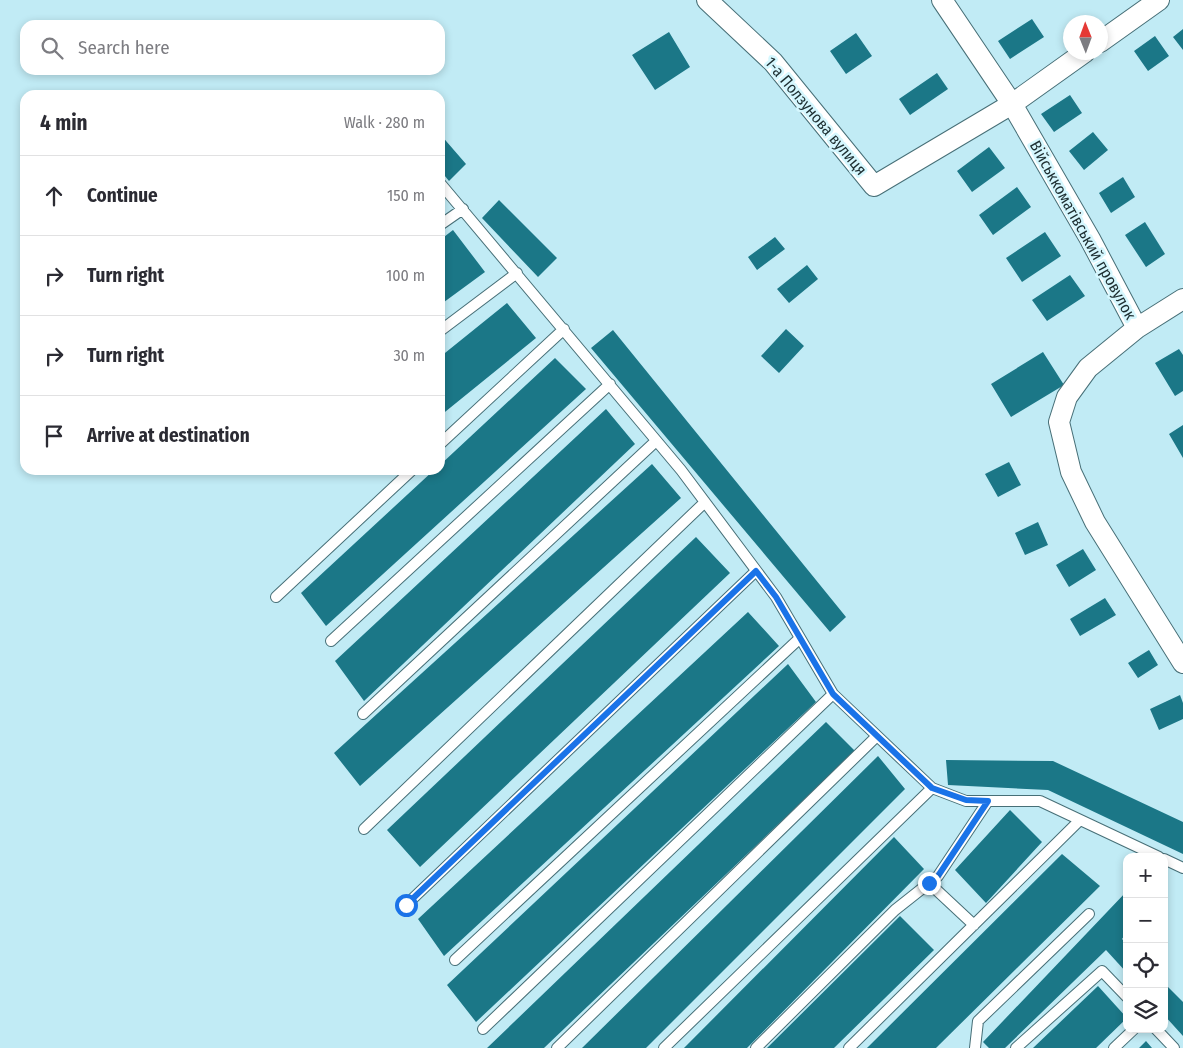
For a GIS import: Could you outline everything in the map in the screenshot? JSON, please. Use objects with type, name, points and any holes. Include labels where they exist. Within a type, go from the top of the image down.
[{"type":"street","name":"1-а Ползунова вулиця","points":[[707,0],[772,62],[874,186],[1012,104],[1074,60]]},
{"type":"street","name":"Військкоматівський провулок","points":[[942,0],[1012,104],[1090,239],[1137,328],[1088,368],[1067,397],[1059,422],[1071,472],[1095,522],[1183,663]]},
{"type":"street","points":[[1108,36],[1159,0]]},
{"type":"street","points":[[1137,328],[1183,300]]},
{"type":"lane","points":[[445,189],[610,384],[705,502],[776,597],[833,694],[932,788],[966,800],[1040,801],[1150,853]]},
{"type":"lane","points":[[445,222],[463,209]]},
{"type":"lane","points":[[445,327],[517,273]]},
{"type":"lane","points":[[445,439],[564,329]]},
{"type":"lane","points":[[331,642],[610,384]]},
{"type":"lane","points":[[363,714],[656,441]]},
{"type":"lane","points":[[276,597],[407,475]]},
{"type":"lane","points":[[364,829],[705,502]]},
{"type":"lane","points":[[406,905],[756,571]]},
{"type":"lane","points":[[455,960],[800,638]]},
{"type":"lane","points":[[483,1029],[833,694]]},
{"type":"lane","points":[[557,1048],[877,736]]},
{"type":"lane","points":[[664,1048],[932,788]]},
{"type":"lane","points":[[756,1048],[895,910],[938,876],[988,801]]},
{"type":"lane","points":[[849,1048],[1080,820]]},
{"type":"lane","points":[[1168,861],[1183,868]]},
{"type":"lane","points":[[929,883],[974,925]]},
{"type":"lane","points":[[975,1048],[978,1021],[1089,914]]},
{"type":"lane","points":[[1016,1048],[1102,971],[1123,993]]},
{"type":"lane","points":[[1114,1048],[1130,1033]]},
{"type":"lane","points":[[1160,1033],[1174,1048]]},
{"type":"building","points":[[1032,19],[1044,37],[1010,59],[998,41]]},
{"type":"building","points":[[1183,29],[1183,50],[1173,37]]},
{"type":"building","points":[[669,32],[690,67],[655,90],[632,55]]},
{"type":"building","points":[[856,33],[872,56],[846,74],[830,51]]},
{"type":"building","points":[[1155,36],[1169,56],[1148,71],[1134,51]]},
{"type":"building","points":[[937,73],[948,89],[910,115],[899,99]]},
{"type":"building","points":[[1070,95],[1082,113],[1054,132],[1041,114]]},
{"type":"building","points":[[1093,132],[1108,150],[1084,170],[1069,151]]},
{"type":"building","points":[[445,140],[466,164],[449,181],[445,176]]},
{"type":"building","points":[[989,147],[1005,168],[972,192],[957,171]]},
{"type":"building","points":[[1123,177],[1135,197],[1111,213],[1099,193]]},
{"type":"building","points":[[1017,187],[1031,207],[993,235],[979,215]]},
{"type":"building","points":[[499,200],[557,258],[538,277],[482,218]]},
{"type":"building","points":[[1145,222],[1165,254],[1146,267],[1125,235]]},
{"type":"building","points":[[453,230],[485,272],[445,301],[445,236]]},
{"type":"building","points":[[1045,232],[1061,256],[1022,282],[1006,258]]},
{"type":"building","points":[[775,237],[785,249],[757,270],[748,257]]},
{"type":"building","points":[[807,265],[818,279],[789,303],[777,289]]},
{"type":"building","points":[[1070,275],[1085,296],[1047,321],[1032,300]]},
{"type":"building","points":[[507,303],[536,338],[445,412],[445,353]]},
{"type":"building","points":[[786,329],[804,346],[779,373],[761,356]]},
{"type":"building","points":[[613,330],[846,617],[830,632],[591,348]]},
{"type":"building","points":[[1179,349],[1183,355],[1183,391],[1175,396],[1155,363]]},
{"type":"building","points":[[1043,352],[1064,385],[1011,417],[991,384]]},
{"type":"building","points":[[555,358],[586,389],[326,626],[301,593],[429,475],[445,475],[445,460]]},
{"type":"building","points":[[606,409],[635,444],[364,701],[335,661]]},
{"type":"building","points":[[1183,425],[1183,458],[1169,434]]},
{"type":"building","points":[[1009,462],[1021,485],[998,497],[985,474]]},
{"type":"building","points":[[652,464],[681,498],[360,786],[334,753]]},
{"type":"building","points":[[1038,522],[1048,545],[1025,555],[1015,533]]},
{"type":"building","points":[[696,537],[730,573],[420,867],[387,830]]},
{"type":"building","points":[[1083,549],[1096,570],[1069,587],[1056,565]]},
{"type":"building","points":[[1105,598],[1116,615],[1080,636],[1070,619]]},
{"type":"building","points":[[748,612],[779,646],[444,956],[418,919]]},
{"type":"building","points":[[1149,650],[1158,665],[1138,678],[1128,663]]},
{"type":"building","points":[[788,664],[816,702],[476,1022],[447,985]]},
{"type":"building","points":[[1180,695],[1183,703],[1183,719],[1159,730],[1150,709]]},
{"type":"building","points":[[826,722],[855,751],[544,1048],[487,1048]]},
{"type":"building","points":[[878,756],[905,789],[646,1048],[582,1048]]},
{"type":"building","points":[[946,760],[1053,761],[1183,822],[1183,854],[1048,790],[948,785]]},
{"type":"building","points":[[1010,810],[1042,842],[986,903],[955,870]]},
{"type":"building","points":[[894,837],[924,869],[747,1048],[684,1048]]},
{"type":"building","points":[[1062,854],[1100,886],[936,1048],[867,1048]]},
{"type":"building","points":[[1123,895],[1123,969],[1106,950],[1005,1048],[989,1048],[983,1042]]},
{"type":"building","points":[[900,916],[934,950],[834,1048],[767,1048]]},
{"type":"building","points":[[1098,986],[1123,1014],[1123,1022],[1096,1048],[1033,1048]]},
{"type":"building","points":[[1168,987],[1183,1002],[1183,1036],[1168,1019]]},
{"type":"building","points":[[1146,1041],[1152,1048],[1139,1048]]},
{"type":"route","points":[[406,905],[756,571],[776,597],[833,694],[932,788],[966,800],[988,801],[938,876],[929,883]]}]
